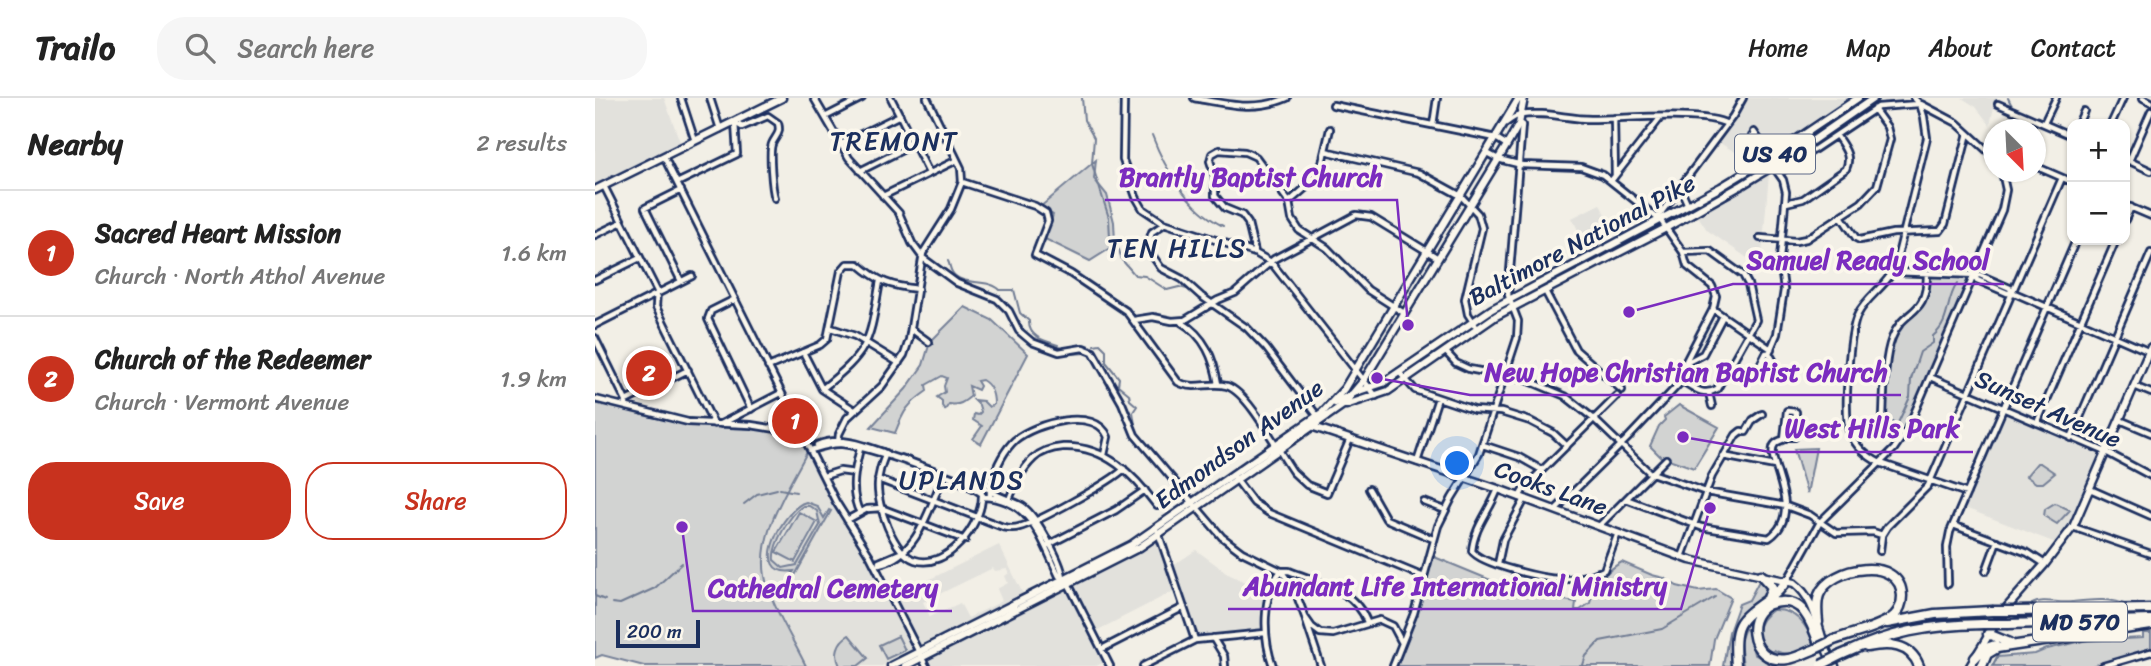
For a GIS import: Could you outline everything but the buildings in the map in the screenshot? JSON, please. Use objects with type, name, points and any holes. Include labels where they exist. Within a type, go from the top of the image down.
[{"type":"highway","points":[[1818,622],[1818,597],[1828,582],[1845,573],[1878,570],[1887,572],[1896,580],[1901,590],[1902,602],[1891,618],[1871,626]]},
{"type":"highway","points":[[1758,574],[1772,587],[1764,602]]},
{"type":"highway","points":[[1736,666],[1735,640],[1738,625],[1747,613],[1775,595],[1787,581]]},
{"type":"highway","points":[[1783,601],[1793,604],[1807,616],[1817,648],[1787,660],[1768,656],[1754,641],[1752,632],[1755,618],[1769,604],[1783,601]]},
{"type":"highway","name":"MD 570","points":[[1786,666],[1817,648],[1871,626],[1935,614],[2151,609]]},
{"type":"highway","points":[[1982,666],[1987,654],[1997,648],[2151,622]]},
{"type":"highway","name":"MD 570","points":[[1820,666],[1877,639],[1938,626],[2151,622]]},
{"type":"highway","points":[[1988,634],[2000,641],[2011,643]]},
{"type":"highway","points":[[1972,662],[1990,646],[2066,637]]},
{"type":"highway","points":[[1841,655],[1872,646],[1893,645],[1908,650],[1919,666]]},
{"type":"main road","points":[[595,190],[782,98]]},
{"type":"main road","name":"Baltimore National Pike","points":[[1321,416],[1356,392],[1370,388],[1399,372],[1509,299],[1659,219],[1689,206],[1858,98]]},
{"type":"main road","name":"Baltimore National Pike","points":[[1338,410],[1349,403],[1376,396],[1513,307],[1666,228],[1773,166],[1874,98]]},
{"type":"main road","name":"Edmondson Avenue","points":[[905,666],[921,655],[1158,531],[1277,448],[1303,426],[1338,410],[1364,380],[1507,145],[1521,115],[1521,99]]},
{"type":"main road","name":"Edmondson Avenue","points":[[1277,448],[1314,427],[1336,399],[1521,99]]},
{"type":"main road","points":[[1799,150],[1851,109],[1851,103]]},
{"type":"main road","points":[[1972,662],[2009,603],[2045,564],[2073,527],[2150,350]]},
{"type":"main road","name":"Cooks Lane","points":[[1303,426],[1314,427],[1465,477],[1703,564],[1787,581]]},
{"type":"main road","points":[[1787,581],[1794,583],[1808,597],[1833,666]]},
{"type":"main road","points":[[1787,581],[1808,606],[1817,648],[1833,666]]},
{"type":"main road","name":"Edmondson Avenue","points":[[891,666],[921,655]]},
{"type":"street","points":[[681,98],[695,141]]},
{"type":"street","points":[[710,98],[720,129]]},
{"type":"street","points":[[814,98],[860,171],[901,216],[912,243],[923,258],[957,283],[997,299],[1009,311],[1019,331],[1031,342],[1059,352],[1079,348],[1093,352],[1122,403],[1133,432],[1212,527],[1235,548],[1281,572],[1294,588],[1321,666]]},
{"type":"street","points":[[825,117],[862,98]]},
{"type":"street","points":[[891,98],[929,173]]},
{"type":"street","points":[[838,442],[842,425],[854,410],[880,388],[907,348],[924,252],[951,209],[962,182],[962,172],[957,160],[927,98]]},
{"type":"street","points":[[1124,98],[1122,143],[1125,168],[1140,206],[1164,223],[1255,253],[1271,262],[1376,396]]},
{"type":"street","points":[[1194,98],[1244,107],[1267,105],[1287,98]]},
{"type":"street","points":[[1433,125],[1437,98]]},
{"type":"street","points":[[1659,219],[1743,98]]},
{"type":"street","points":[[1904,105],[1913,98],[1953,121],[1983,145]]},
{"type":"street","points":[[2046,119],[2056,98]]},
{"type":"street","points":[[2113,119],[2123,98]]},
{"type":"street","points":[[2143,98],[2151,102]]},
{"type":"street","points":[[1779,173],[1874,109],[1884,105],[1920,104]]},
{"type":"street","points":[[1920,104],[1927,130],[1927,146],[1893,272],[1885,285],[1860,310],[1853,326],[1846,407],[1849,429],[1860,450],[1880,463],[1967,493]]},
{"type":"street","points":[[1998,104],[2034,119]]},
{"type":"street","points":[[1333,105],[1496,138],[1507,145]]},
{"type":"street","points":[[1760,237],[1806,239],[1871,195],[1879,182],[1890,136],[1874,109]]},
{"type":"street","points":[[2080,119],[2084,111]]},
{"type":"street","points":[[2130,154],[2151,111]]},
{"type":"street","points":[[841,144],[900,115]]},
{"type":"street","points":[[1506,123],[1521,115],[1712,119],[1727,124]]},
{"type":"street","points":[[734,121],[741,127],[768,116],[778,123],[779,131],[771,151],[772,190],[775,198]]},
{"type":"street","points":[[1613,179],[1661,117]]},
{"type":"street","points":[[1613,179],[1614,118]]},
{"type":"street","points":[[677,183],[737,154],[734,121]]},
{"type":"street","points":[[2046,124],[2067,134]]},
{"type":"street","points":[[1393,666],[1414,613],[1433,540],[1445,510],[1483,445],[1518,331],[1509,299],[1522,125]]},
{"type":"street","points":[[1289,202],[1316,180],[1321,172],[1329,129]]},
{"type":"street","points":[[1841,216],[1854,236],[1860,240],[1889,233],[1934,233],[1944,227],[1968,133]]},
{"type":"street","points":[[1713,310],[1770,351],[1773,360],[1763,377],[1756,373],[1766,353],[1770,351],[1776,338],[1784,293],[1780,259],[1786,188],[1753,134]]},
{"type":"street","points":[[1786,203],[1803,199],[1846,169],[1848,157],[1836,135]]},
{"type":"street","points":[[860,171],[914,144]]},
{"type":"street","points":[[1255,253],[1248,223],[1242,215],[1225,208],[1216,198],[1215,173],[1210,161],[1212,154],[1219,150],[1245,152],[1261,162],[1289,202],[1294,223],[1299,230],[1340,260],[1368,290],[1405,313]]},
{"type":"street","points":[[1325,151],[1410,169],[1461,196],[1478,214],[1482,224],[1465,299],[1466,309],[1477,328]]},
{"type":"street","points":[[1487,153],[1518,164],[1581,167],[1613,179],[1659,219],[1683,252],[1687,267],[1714,289],[1717,300],[1685,363],[1681,380],[1621,445],[1555,510]]},
{"type":"street","points":[[664,157],[768,368],[813,449],[847,520],[878,565],[926,666]]},
{"type":"street","points":[[883,196],[957,160]]},
{"type":"street","points":[[2130,161],[2151,171]]},
{"type":"street","points":[[2046,170],[2067,180]]},
{"type":"street","points":[[1881,551],[1882,535],[1890,523],[1926,489],[1930,481],[2062,177]]},
{"type":"street","points":[[962,182],[1035,206],[1048,216],[1035,255],[1071,274],[1126,311],[1178,382],[1192,387],[1218,385],[1241,394],[1299,480],[1327,493],[1350,439]]},
{"type":"street","points":[[1787,581],[1820,523],[1904,435],[2005,202],[2005,182]]},
{"type":"street","points":[[604,186],[657,294],[656,307],[717,424]]},
{"type":"street","points":[[1680,187],[1689,206]]},
{"type":"street","points":[[681,190],[645,208],[681,281]]},
{"type":"street","points":[[2130,207],[2151,216]]},
{"type":"street","points":[[1181,321],[1235,293],[1271,262],[1351,216],[1360,214],[1371,217],[1438,258]]},
{"type":"street","points":[[595,235],[622,222]]},
{"type":"street","points":[[1164,223],[1150,236],[1154,259],[1161,268],[1182,279],[1261,342],[1321,416]]},
{"type":"street","points":[[1948,584],[1947,547],[1953,525],[2074,245]]},
{"type":"street","points":[[2037,423],[2114,245]]},
{"type":"street","points":[[1681,380],[1698,391],[1709,393],[1721,386],[1756,323],[1748,284],[1743,275],[1710,251],[1683,252]]},
{"type":"street","points":[[2071,438],[2151,253]]},
{"type":"street","points":[[595,280],[640,258]]},
{"type":"street","points":[[768,368],[825,342],[831,328],[841,271],[845,266],[854,263],[880,281],[918,289]]},
{"type":"street","points":[[1893,272],[1980,275],[2010,288],[2012,292],[2150,350]]},
{"type":"street","points":[[1904,435],[1884,419],[1889,351],[1898,328],[1925,298],[1927,273]]},
{"type":"street","points":[[595,325],[692,276]]},
{"type":"street","points":[[822,389],[854,363],[867,343],[880,281]]},
{"type":"street","points":[[1545,290],[1576,350],[1622,390]]},
{"type":"street","points":[[735,299],[709,314],[708,322],[751,408]]},
{"type":"street","points":[[1685,363],[1703,354],[1723,316]]},
{"type":"street","points":[[1134,320],[1153,317],[1181,321],[1189,327],[1210,353],[1218,385]]},
{"type":"street","points":[[1189,327],[1191,317]]},
{"type":"street","points":[[831,328],[855,336],[899,363]]},
{"type":"street","points":[[911,329],[929,342]]},
{"type":"street","points":[[595,338],[626,403]]},
{"type":"street","points":[[1445,351],[1456,363],[1469,369],[1506,375],[1551,389],[1594,419],[1645,469],[1653,473],[1706,492],[1786,506],[1810,515],[1840,534],[1873,532],[1882,535]]},
{"type":"street","points":[[803,352],[822,389],[854,410]]},
{"type":"street","points":[[626,403],[688,370]]},
{"type":"street","points":[[1399,372],[1412,388],[1475,410],[1494,411],[1530,421],[1553,433],[1567,446]]},
{"type":"street","name":"Sunset Avenue","points":[[1930,377],[2106,452],[2151,476]]},
{"type":"street","points":[[2134,386],[2151,393]]},
{"type":"street","points":[[717,424],[781,393]]},
{"type":"street","points":[[1709,393],[1712,406]]},
{"type":"street","points":[[1498,564],[1503,540],[1524,489],[1617,396]]},
{"type":"street","points":[[1417,462],[1439,398]]},
{"type":"street","points":[[595,399],[626,403],[688,422],[751,425],[802,433]]},
{"type":"street","points":[[1626,499],[1694,524],[1764,539],[1772,537],[1786,506],[1775,466],[1773,445],[1785,437],[1794,437],[1796,412],[1787,411],[1785,437]]},
{"type":"street","points":[[1682,557],[1706,492],[1723,456],[1737,433],[1746,432],[1753,419],[1762,414]]},
{"type":"street","points":[[2120,420],[2151,433]]},
{"type":"street","points":[[885,454],[878,478],[881,508],[901,552],[916,561],[929,561],[965,540],[1009,447],[1025,433],[1047,423],[1088,421],[1099,424],[1105,429],[1109,439],[1104,455]]},
{"type":"street","points":[[813,449],[838,442],[861,447],[987,491],[1026,509],[1110,666]]},
{"type":"street","points":[[1483,445],[1519,457],[1542,470]]},
{"type":"street","points":[[860,513],[854,495],[855,472],[861,447]]},
{"type":"street","points":[[1009,501],[1038,455],[1055,448],[1081,448],[1104,455],[1124,469],[1157,506]]},
{"type":"street","points":[[1723,456],[1775,466]]},
{"type":"street","points":[[1599,526],[1666,459]]},
{"type":"street","points":[[878,478],[1009,528],[1021,527],[1033,521],[1109,481],[1124,469]]},
{"type":"street","points":[[824,476],[840,471],[855,472]]},
{"type":"street","points":[[878,565],[879,562],[901,552],[915,538],[944,475]]},
{"type":"street","points":[[1235,478],[1254,503],[1269,513],[1424,577]]},
{"type":"street","points":[[1370,489],[1386,519],[1433,540]]},
{"type":"street","points":[[1498,489],[1474,533],[1473,553],[1498,564],[1560,579],[1602,571],[1618,533]]},
{"type":"street","points":[[2090,489],[2151,516]]},
{"type":"street","points":[[1046,546],[1112,513],[1145,490]]},
{"type":"street","points":[[1425,502],[1445,510]]},
{"type":"street","points":[[847,520],[870,509],[881,508],[965,540]]},
{"type":"street","points":[[1953,525],[2034,556],[2045,564]]},
{"type":"street","points":[[2073,527],[2151,554]]},
{"type":"street","points":[[1158,531],[1195,640]]},
{"type":"street","points":[[1986,571],[1997,541]]},
{"type":"street","points":[[1272,666],[1265,634],[1271,595],[1281,572],[1289,571],[1346,594],[1359,606],[1367,622]]},
{"type":"street","points":[[1101,649],[1184,607]]},
{"type":"street","points":[[1305,617],[1316,630],[1328,634],[1380,620],[1396,629],[1402,643]]},
{"type":"street","points":[[1143,666],[1195,640],[1265,634]]},
{"type":"street","points":[[1213,638],[1225,666]]},
{"type":"street","points":[[2103,666],[2151,652]]},
{"type":"shaded area","points":[[595,98],[664,98],[680,142],[595,186]]},
{"type":"shaded area","points":[[1747,98],[1850,98],[1754,163],[1718,142],[1741,111]]},
{"type":"shaded area","points":[[1962,98],[1996,98],[1991,119],[1985,119],[1976,107]]},
{"type":"shaded area","points":[[1096,160],[1094,179],[1107,195],[1117,244],[1090,261],[1045,239],[1053,215],[1040,207]]},
{"type":"shaded area","points":[[1769,174],[1761,265],[1707,230],[1698,216]]},
{"type":"shaded area","points":[[1600,204],[1607,219],[1599,223],[1608,244],[1590,254],[1572,218]]},
{"type":"shaded area","points":[[1930,276],[1964,276],[1969,279],[1903,431],[1892,425],[1886,416],[1891,351],[1899,329],[1927,299]]},
{"type":"shaded area","points":[[965,307],[992,320],[1028,354],[981,444],[973,439],[982,426],[973,420],[974,414],[981,412],[974,400],[983,401],[989,407],[994,404],[988,384],[982,380],[977,381],[980,386],[978,390],[969,386],[971,396],[964,402],[949,404],[945,410],[942,401],[937,397],[945,392],[947,378],[942,376],[926,385],[927,391],[907,409],[895,433],[871,427],[906,389],[923,365],[930,342]]},
{"type":"shaded area","points":[[595,401],[687,425],[743,427],[799,436],[807,452],[774,517],[764,552],[764,570],[776,608],[806,666],[644,666],[602,655],[595,658]]},
{"type":"shaded area","points":[[1679,405],[1719,427],[1694,468],[1663,459],[1650,446],[1659,426],[1665,420],[1664,417]]},
{"type":"shaded area","points":[[2007,413],[2101,454],[2069,525],[2056,543],[1965,508]]},
{"type":"shaded area","points":[[1816,448],[1807,494],[1794,449]]},
{"type":"shaded area","points":[[807,452],[830,499],[867,558],[913,650],[882,666],[806,666],[767,586],[767,534]]},
{"type":"shaded area","points":[[2037,463],[2055,473],[2043,483],[2036,483],[2026,476]]},
{"type":"shaded area","points":[[806,502],[817,506],[824,518],[829,510],[831,511],[784,595],[781,594],[794,571],[780,570],[773,564],[771,554],[780,528],[797,507]],"holes":[[[809,506],[817,511],[820,525],[797,565],[783,568],[774,560],[779,538],[798,510]]]},
{"type":"shaded area","points":[[2055,503],[2070,510],[2057,524],[2044,516],[2045,509]]},
{"type":"shaded area","points":[[799,512],[817,522],[795,562],[776,552]]},
{"type":"shaded area","points":[[1156,542],[1161,546],[1176,590],[1096,631],[1073,586]]},
{"type":"shaded area","points":[[999,545],[1023,594],[920,645],[896,596]],"holes":[[[993,568],[995,571],[1007,569],[1009,573],[1005,576],[1008,583],[997,589],[1002,601],[968,618],[960,603],[930,617],[923,602]]]},
{"type":"shaded area","points":[[1196,550],[1230,575],[1268,592],[1261,630],[1198,636],[1174,565]]},
{"type":"shaded area","points":[[1432,556],[1522,593],[1576,602],[1575,610],[1580,610],[1590,603],[1595,584],[1622,562],[1664,578],[1677,586],[1698,591],[1716,589],[1731,598],[1714,639],[1710,666],[1396,666],[1416,615]]},
{"type":"shaded area","points":[[1760,579],[1768,587],[1766,593],[1736,623],[1731,640],[1732,666],[1723,666],[1729,632],[1739,604],[1749,600]]},
{"type":"shaded area","points":[[1068,589],[1105,662],[1096,666],[929,666],[926,660]]},
{"type":"shaded area","points":[[1773,610],[1794,615],[1808,631],[1814,645],[1794,654],[1774,650],[1771,654],[1761,642],[1758,631],[1762,620]]},
{"type":"shaded area","points":[[1745,628],[1749,633],[1754,654],[1775,666],[1743,666],[1740,641]]},
{"type":"shaded area","points":[[2143,633],[2151,633],[2151,649],[2092,666],[1992,666],[1997,657],[2035,654],[2083,641],[2143,638]]},
{"type":"shaded area","points":[[849,635],[868,658],[858,666],[840,666],[838,649]]},
{"type":"shaded area","points":[[898,636],[905,650],[886,659],[879,645]]},
{"type":"waterway","points":[[1082,98],[1084,120],[1094,138],[1092,164],[1109,218],[1110,238],[1119,250],[1122,260],[1135,275],[1145,276],[1167,290],[1179,287],[1187,289]]},
{"type":"waterway","points":[[2008,98],[2014,110]]},
{"type":"waterway","points":[[2018,115],[2021,119]]},
{"type":"waterway","points":[[1152,135],[1171,175],[1189,199],[1199,210],[1223,226]]},
{"type":"waterway","points":[[948,261],[956,277],[989,284],[1000,290],[1014,290],[1020,313],[1029,321],[1034,335],[1058,345]]},
{"type":"waterway","points":[[1898,423],[1910,397],[1911,379],[1920,352],[1933,343],[1933,336],[1943,324],[1957,284]]},
{"type":"waterway","points":[[1094,345],[1100,344],[1106,350],[1106,362],[1119,378],[1118,385],[1129,394],[1130,400],[1137,406],[1133,412],[1135,425]]},
{"type":"waterway","points":[[1073,354],[1085,353]]},
{"type":"waterway","points":[[744,504],[757,494],[777,489]]},
{"type":"waterway","points":[[780,489],[796,492]]},
{"type":"waterway","points":[[612,603],[620,604],[655,588],[682,563]]},
{"type":"waterway","points":[[595,596],[605,600]]},
{"type":"waterway","points":[[1583,665],[1586,656],[1600,641],[1662,629],[1715,597]]},
{"type":"waterway","points":[[2032,604],[2041,601],[2101,600],[2129,606]]},
{"type":"waterway","points":[[1993,666],[2000,651]]},
{"type":"place","name":"Samuel Ready School","points":[[1629,312]]},
{"type":"place","name":"Brantly Baptist Church","points":[[1408,325]]},
{"type":"place","name":"Church of the Redeemer","points":[[649,373]]},
{"type":"place","name":"New Hope Christian Baptist Church","points":[[1377,378]]},
{"type":"place","name":"Sacred Heart Mission","points":[[795,421]]},
{"type":"place","name":"West Hills Park","points":[[1683,437]]},
{"type":"place","name":"Abundant Life International Ministry","points":[[1710,508]]},
{"type":"place","name":"Cathedral Cemetery","points":[[682,527]]},
{"type":"district","name":"TREMONT","points":[[894,141]]},
{"type":"district","name":"TEN HILLS","points":[[1177,248]]},
{"type":"district","name":"UPLANDS","points":[[962,480]]}]
